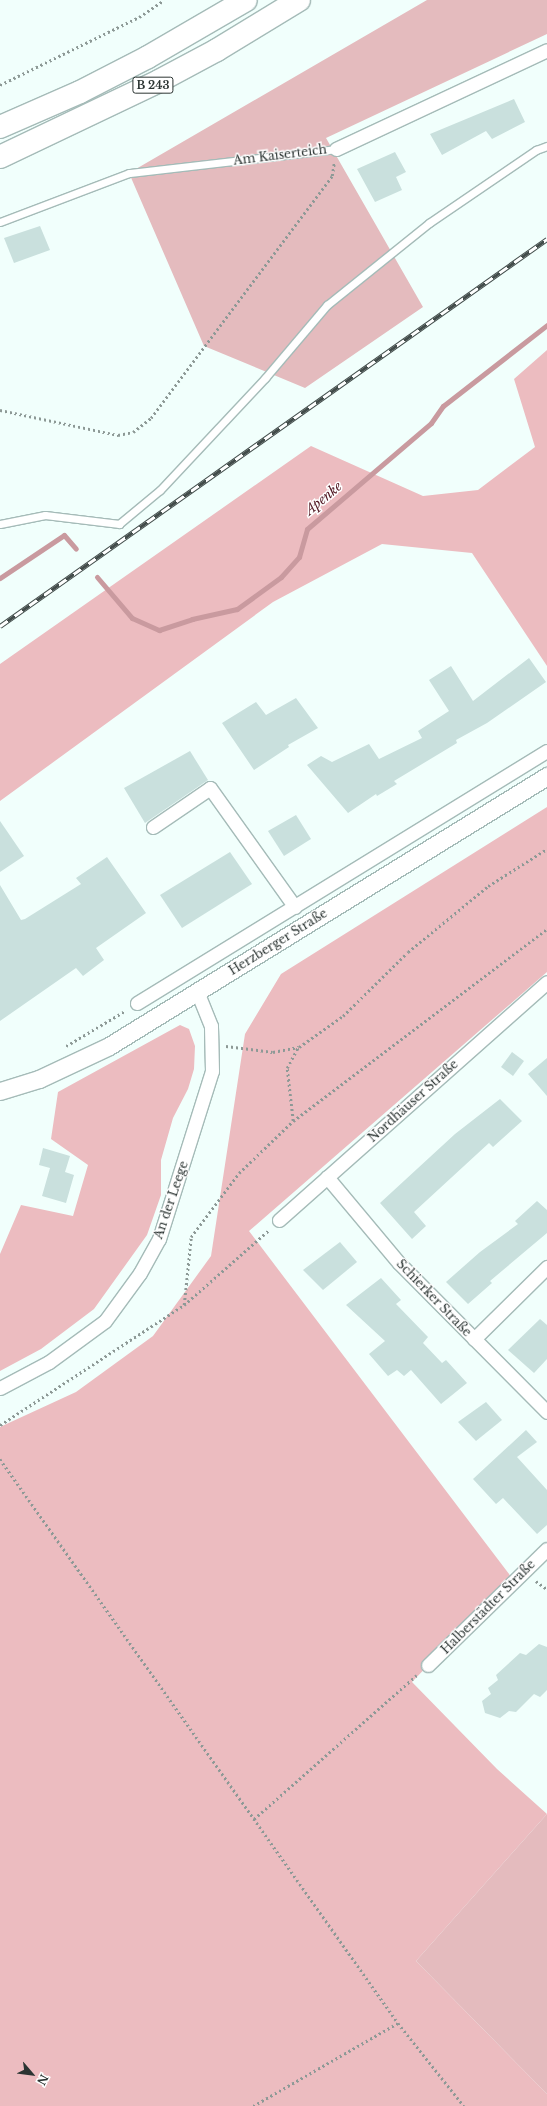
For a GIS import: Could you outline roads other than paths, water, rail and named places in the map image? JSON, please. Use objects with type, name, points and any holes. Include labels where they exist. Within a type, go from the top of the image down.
[{"type":"highway","name":"B 243","points":[[0,127],[94,85],[246,0]]},
{"type":"highway","name":"B 243","points":[[0,157],[165,78],[217,50],[299,0]]},
{"type":"street","name":"Am Kaiserteich","points":[[336,149],[547,50]]},
{"type":"street","name":"Herzberger Straße","points":[[137,1003],[547,751]]},
{"type":"street","name":"Herzberger Straße","points":[[0,1091],[39,1079],[109,1046],[198,993],[547,776]]},
{"type":"street","name":"Herzberger Straße","points":[[153,827],[210,788],[295,907]]},
{"type":"street","name":"Nordhäuser Straße","points":[[279,1220],[547,982]]},
{"type":"street","name":"An der Leege","points":[[0,1388],[49,1362],[105,1322],[140,1273],[159,1239],[201,1112],[212,1071],[213,1044],[209,1019],[198,993]]},
{"type":"street","name":"Schierker Straße","points":[[327,1177],[399,1263],[547,1412]]},
{"type":"street","points":[[474,1339],[547,1267]]},
{"type":"street","name":"Halberstädter Straße","points":[[428,1665],[547,1549]]},
{"type":"lane","points":[[0,524],[45,515],[119,524],[160,490],[265,378],[327,305],[429,223],[536,150],[547,146]]},
{"type":"lane","name":"Am Kaiserteich","points":[[0,222],[129,173],[336,149]]},
{"type":"waterway","name":"Apenke","points":[[97,577],[132,618],[159,630],[192,619],[237,609],[281,577],[299,557],[307,529],[431,423],[443,406],[547,325]]},
{"type":"waterway","name":"Apenke","points":[[0,578],[64,535],[76,549]]},
{"type":"railway","points":[[0,626],[547,239]]}]
